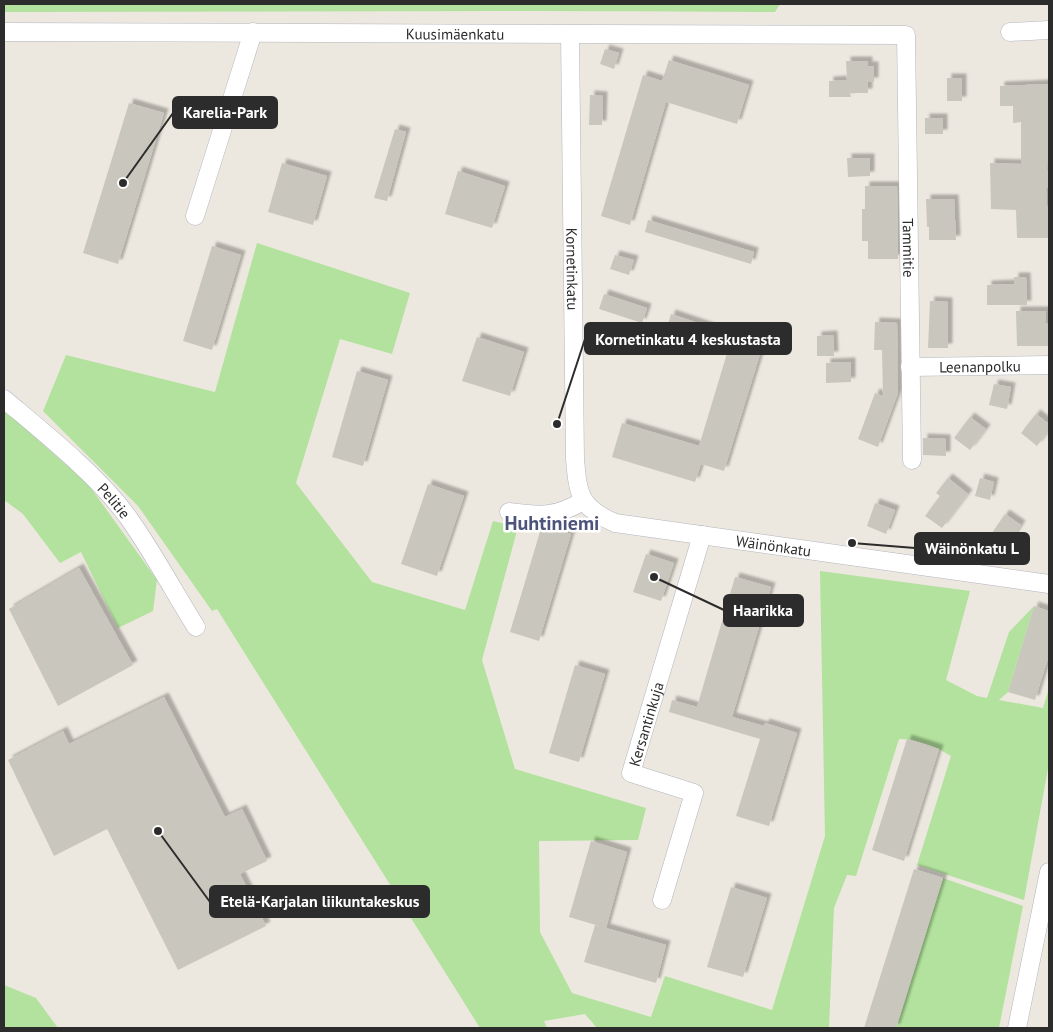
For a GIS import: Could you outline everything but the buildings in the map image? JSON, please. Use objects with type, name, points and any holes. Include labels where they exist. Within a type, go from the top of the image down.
[{"type":"street","points":[[1010,32],[1049,30]]},
{"type":"street","name":"Kuusimäenkatu","points":[[4,32],[906,35]]},
{"type":"street","points":[[195,216],[253,32]]},
{"type":"street","name":"Kornetinkatu","points":[[570,35],[575,458],[577,482],[583,500]]},
{"type":"street","name":"Tammitie","points":[[906,35],[912,460]]},
{"type":"street","name":"Leenanpolku","points":[[910,367],[1049,365]]},
{"type":"street","name":"Pelitie","points":[[4,399],[67,454],[129,519],[196,627]]},
{"type":"street","points":[[509,512],[538,516],[566,511],[583,500]]},
{"type":"street","name":"Wäinönkatu","points":[[583,500],[595,514],[615,523],[1049,584]]},
{"type":"street","name":"Kersantinkuja","points":[[662,900],[694,793],[631,773],[702,535]]},
{"type":"street","points":[[1017,1028],[1049,872]]},
{"type":"green space","points":[[4,4],[780,4],[775,12],[4,12]]},
{"type":"green space","points":[[257,243],[410,293],[392,354],[340,339],[296,483],[372,582],[465,610],[493,521],[518,527],[482,660],[515,769],[646,808],[638,840],[539,841],[540,932],[572,993],[651,1017],[665,976],[772,1010],[825,836],[820,571],[970,591],[946,680],[977,696],[987,698],[1009,632],[1034,606],[1008,692],[999,700],[1043,708],[1049,688],[1049,763],[1024,900],[917,865],[951,756],[926,744],[899,739],[856,876],[847,875],[834,908],[829,1028],[597,1028],[585,1014],[544,1021],[547,1028],[480,1028],[217,609],[212,611],[138,506],[43,411],[66,355],[215,392]]},
{"type":"green space","points":[[4,410],[88,484],[157,580],[153,611],[118,628],[81,552],[60,563],[23,514],[4,500]]},
{"type":"green space","points":[[943,878],[1023,906],[999,1028],[896,1028]]},
{"type":"green space","points":[[4,985],[36,998],[58,1028],[4,1028]]},
{"type":"place","name":"Karelia-Park","points":[[123,183]]},
{"type":"place","name":"Kornetinkatu 4 keskustasta","points":[[557,424]]},
{"type":"place","name":"Wäinönkatu L","points":[[852,543]]},
{"type":"place","name":"Haarikka","points":[[654,577]]},
{"type":"place","name":"Etelä-Karjalan liikuntakeskus","points":[[158,831]]},
{"type":"district","name":"Huhtiniemi","points":[[552,523]]}]
